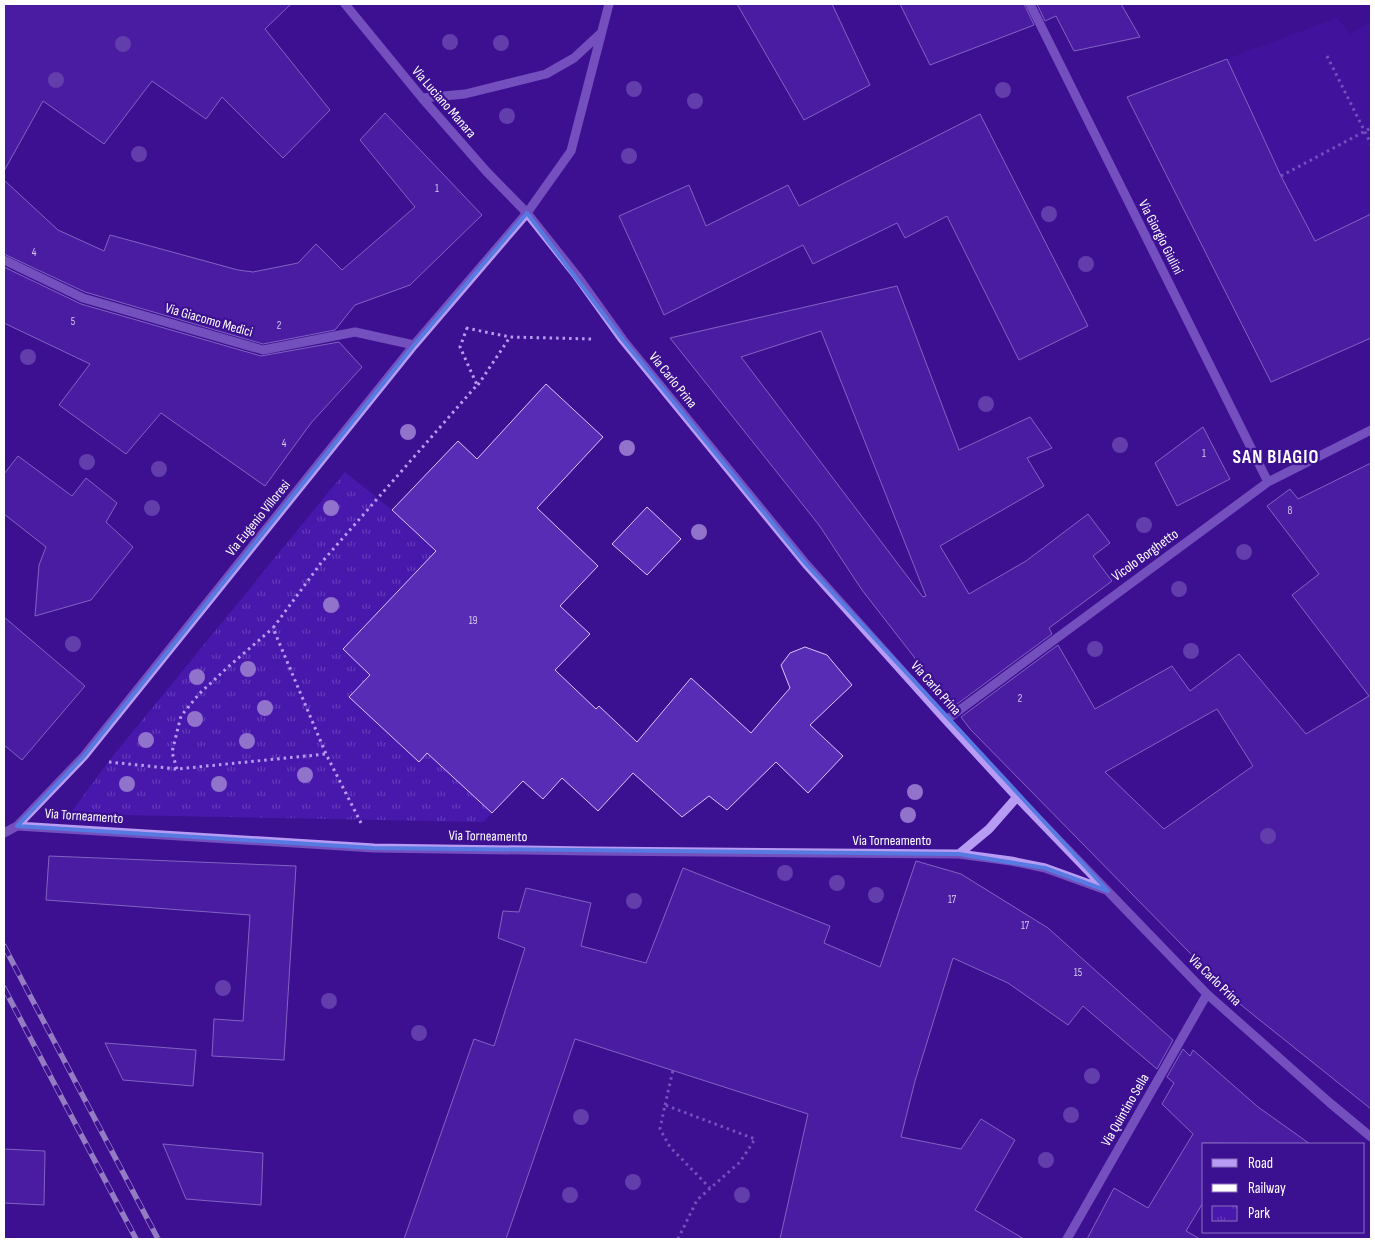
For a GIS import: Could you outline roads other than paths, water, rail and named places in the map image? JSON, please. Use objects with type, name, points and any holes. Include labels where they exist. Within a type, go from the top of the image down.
[{"type":"street","name":"Via Luciano Manara","points":[[345,4],[422,98],[486,171],[527,213]]},
{"type":"street","name":"Via Eugenio Villoresi","points":[[4,833],[17,826],[84,756],[414,345],[527,213],[571,151],[609,4]]},
{"type":"street","name":"Via Giorgio Giulini","points":[[1030,4],[1268,482]]},
{"type":"street","points":[[422,98],[465,94],[546,74],[574,58],[602,33]]},
{"type":"street","name":"Via Carlo Prina","points":[[527,213],[577,276],[623,340],[806,564],[946,720],[1017,797],[1207,994],[1371,1138]]},
{"type":"street","name":"Via Giacomo Medici","points":[[4,260],[83,298],[263,350],[354,332],[414,345]]},
{"type":"street","name":"Vicolo Borghetto","points":[[946,720],[1268,482],[1371,430]]},
{"type":"street","points":[[959,854],[989,829],[1017,797]]},
{"type":"street","name":"Via Torneamento","points":[[17,826],[374,848],[608,852],[959,854],[1045,868],[1108,891]]},
{"type":"street","name":"Via Quintino Sella","points":[[1067,1239],[1207,994]]},
{"type":"railway","points":[[4,946],[158,1239]]},
{"type":"railway","points":[[4,988],[136,1239]]},
{"type":"district","name":"SAN BIAGIO","points":[[1276,457]]}]
